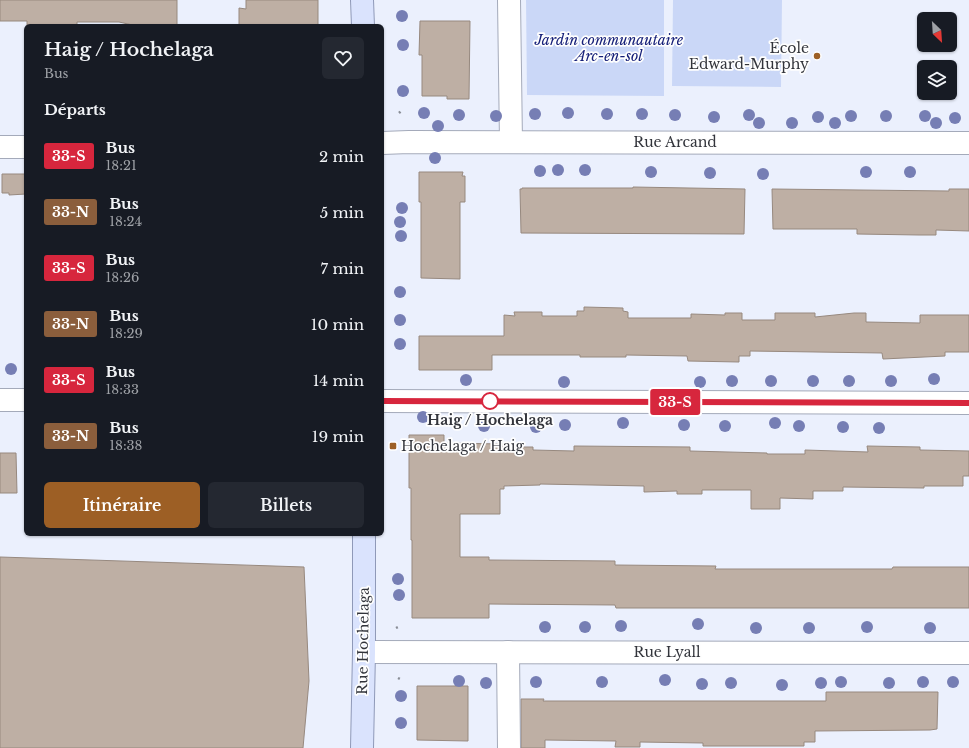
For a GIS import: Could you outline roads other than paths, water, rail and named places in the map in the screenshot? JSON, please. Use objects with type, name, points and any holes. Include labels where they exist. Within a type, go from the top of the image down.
[{"type":"main road","points":[[362,0],[362,24]]},
{"type":"main road","name":"Rue Hochelaga","points":[[362,748],[364,536]]},
{"type":"street","points":[[509,0],[511,142]]},
{"type":"street","name":"Rue Arcand","points":[[384,143],[969,143]]},
{"type":"street","points":[[0,147],[24,147]]},
{"type":"street","points":[[0,400],[24,400]]},
{"type":"street","points":[[384,401],[969,403]]},
{"type":"street","name":"Rue Lyall","points":[[364,652],[969,653]]},
{"type":"street","points":[[508,652],[509,748]]},
{"type":"place","name":"École Edward-Murphy","points":[[817,56]]},
{"type":"place","name":"Haig / Hochelaga","points":[[490,401]]},
{"type":"place","name":"Hochelaga / Haig","points":[[393,446]]},
{"type":"park label","name":"Jardin communautaire Arc-en-sol","points":[[609,48]]}]
